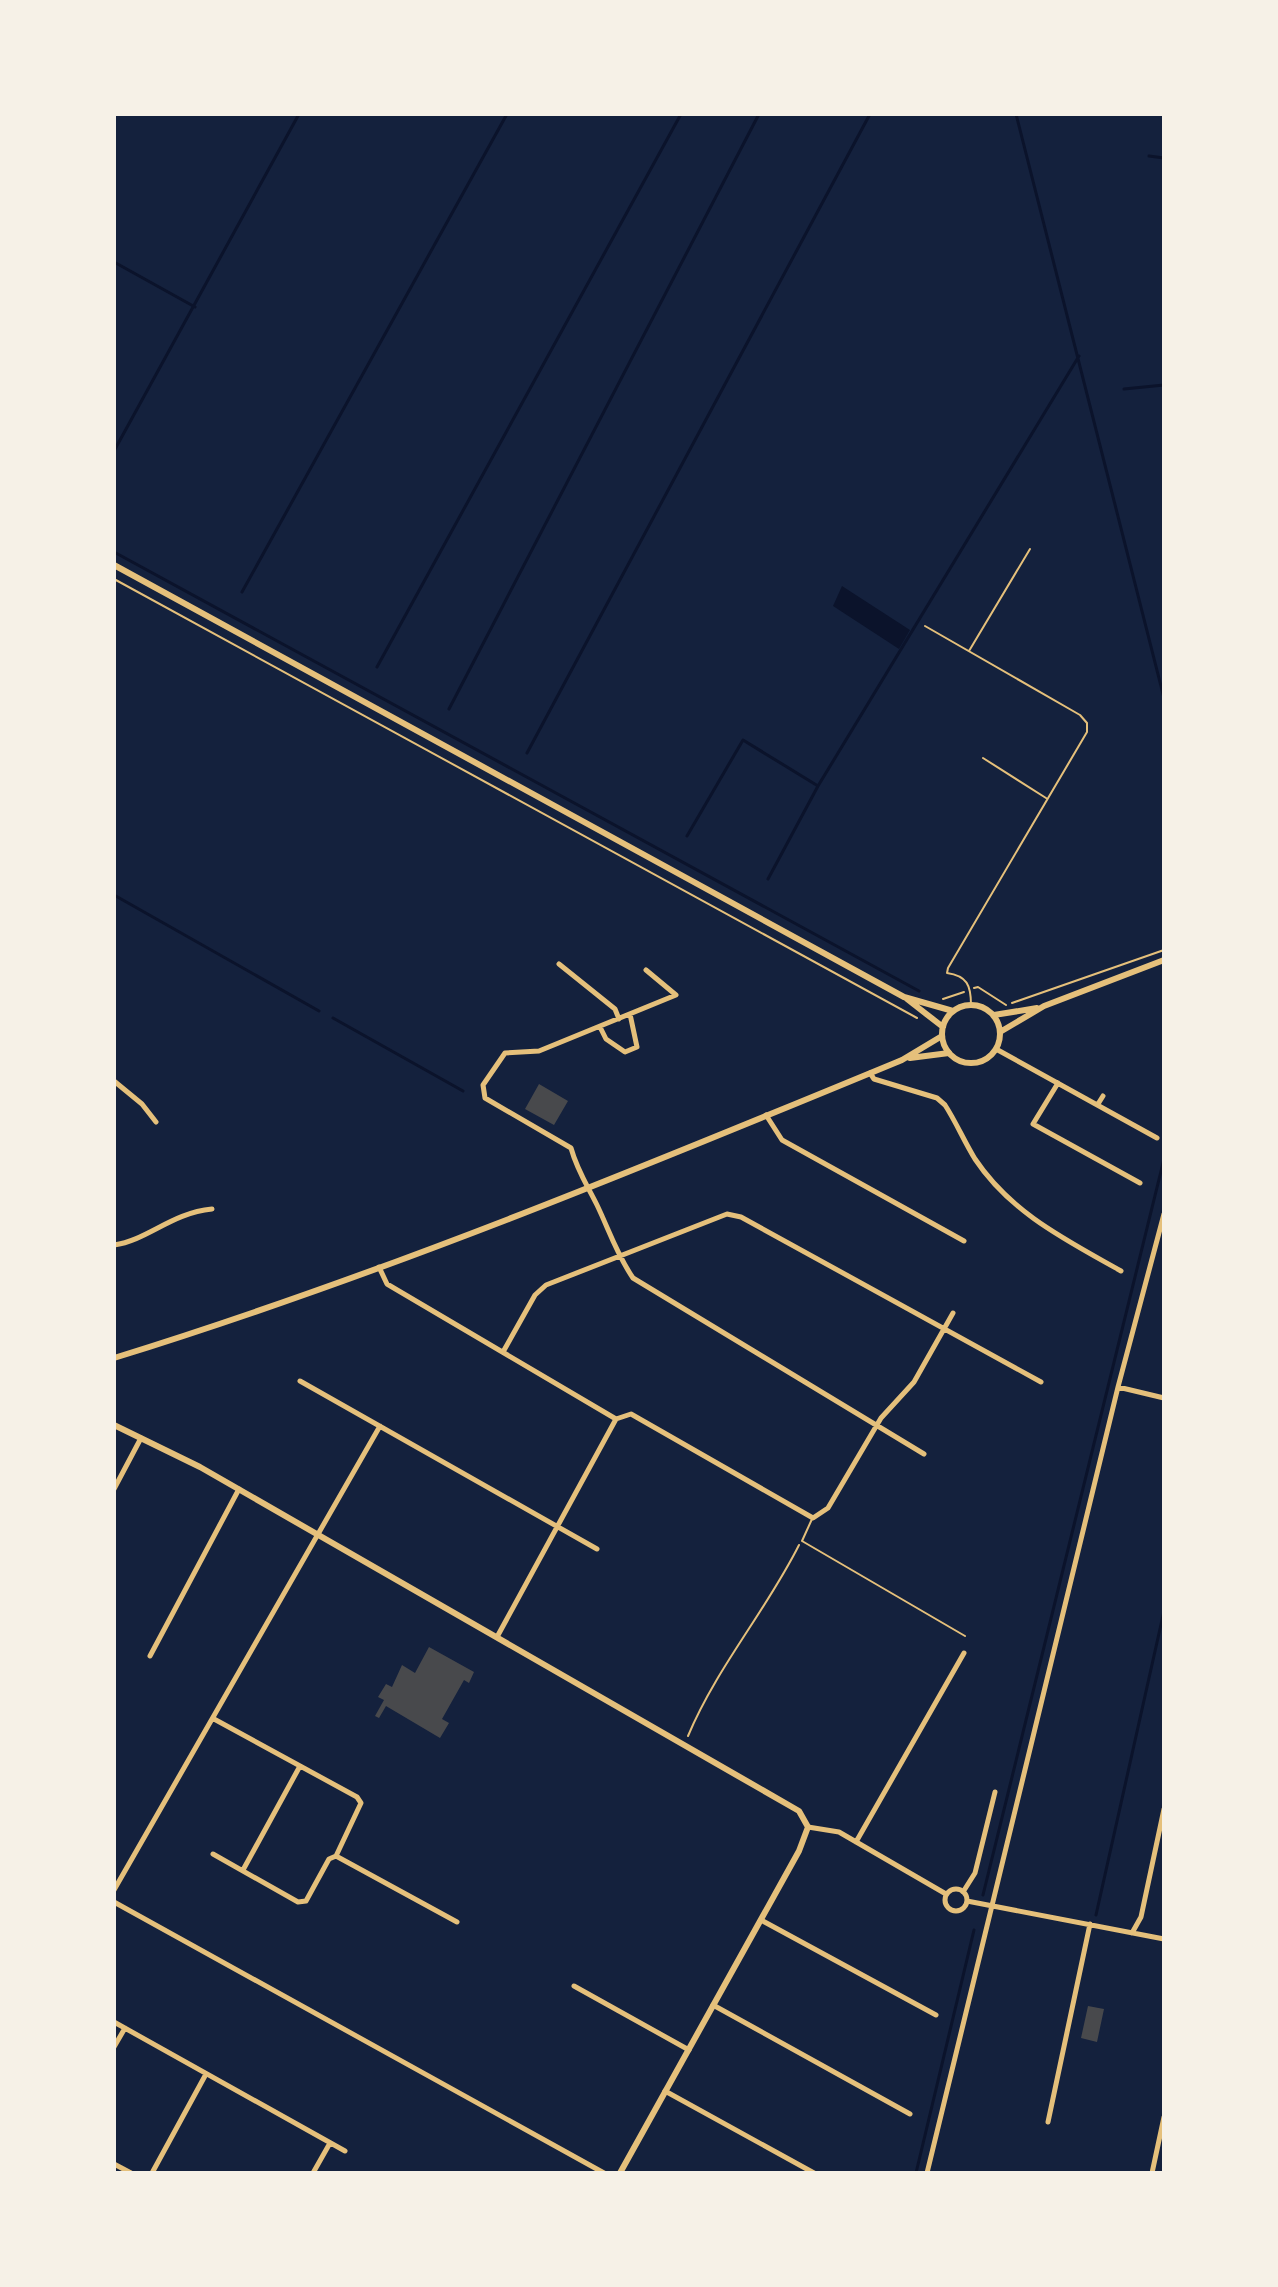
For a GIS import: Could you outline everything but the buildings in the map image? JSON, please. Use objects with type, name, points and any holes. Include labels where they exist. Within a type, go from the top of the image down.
[{"type":"street","points":[[114,565],[904,997],[953,1011],[971,1005],[994,1015],[1044,1006]]},
{"type":"street","points":[[1000,1032],[1044,1006],[1164,960]]},
{"type":"street","points":[[559,964],[615,1009],[619,1019]]},
{"type":"street","points":[[646,970],[676,995],[539,1051],[514,1050],[505,1053],[492,1067],[482,1092],[492,1103],[571,1148],[578,1175],[619,1258],[633,1278],[924,1454]]},
{"type":"street","points":[[904,997],[926,1019],[943,1027]]},
{"type":"street","points":[[953,1011],[943,1027],[942,1036],[949,1053],[956,1059],[973,1063],[996,1049],[1000,1032],[994,1015]]},
{"type":"street","points":[[600,1027],[606,1039],[625,1052],[637,1047],[630,1014]]},
{"type":"street","points":[[114,1358],[379,1267],[587,1189],[902,1060],[942,1036]]},
{"type":"street","points":[[996,1049],[1157,1138]]},
{"type":"street","points":[[902,1060],[949,1053]]},
{"type":"street","points":[[870,1073],[874,1079],[937,1098],[989,1178],[1017,1207],[1046,1229],[1121,1271]]},
{"type":"street","points":[[114,1081],[142,1104],[156,1122]]},
{"type":"street","points":[[1058,1083],[1033,1124],[1140,1183]]},
{"type":"street","points":[[1098,1104],[1103,1096]]},
{"type":"street","points":[[765,1114],[782,1140],[964,1241]]},
{"type":"street","points":[[114,1245],[125,1244],[180,1216],[212,1209]]},
{"type":"street","points":[[927,2173],[1118,1387],[1164,1214]]},
{"type":"street","points":[[503,1352],[541,1288],[720,1215],[735,1215],[1041,1382]]},
{"type":"street","points":[[379,1267],[387,1284],[616,1419]]},
{"type":"street","points":[[497,1637],[616,1419],[631,1414],[813,1518],[828,1508],[875,1427],[914,1382],[953,1313]]},
{"type":"street","points":[[300,1381],[597,1549]]},
{"type":"street","points":[[1118,1387],[1164,1398]]},
{"type":"street","points":[[114,1425],[239,1489],[799,1811],[808,1827]]},
{"type":"street","points":[[114,1890],[380,1426]]},
{"type":"street","points":[[114,1489],[141,1438]]},
{"type":"street","points":[[150,1656],[239,1489]]},
{"type":"street","points":[[856,1842],[964,1653]]},
{"type":"street","points":[[213,1854],[276,1891],[298,1902],[306,1901],[329,1859],[336,1856],[361,1807],[360,1800],[214,1719]]},
{"type":"street","points":[[243,1870],[300,1766]]},
{"type":"street","points":[[963,1892],[975,1873],[995,1792]]},
{"type":"street","points":[[1132,1933],[1141,1917],[1164,1809]]},
{"type":"street","points":[[808,1827],[831,1829],[946,1894]]},
{"type":"street","points":[[620,2173],[761,1920],[808,1827]]},
{"type":"street","points":[[336,1856],[457,1922]]},
{"type":"street","points":[[946,1894],[954,1889],[963,1892],[967,1901]]},
{"type":"street","points":[[946,1894],[945,1904],[952,1911],[962,1910],[967,1901]]},
{"type":"street","points":[[967,1901],[1164,1939]]},
{"type":"street","points":[[114,1902],[604,2173]]},
{"type":"street","points":[[761,1920],[936,2015]]},
{"type":"street","points":[[1048,2122],[1090,1924]]},
{"type":"street","points":[[574,1986],[689,2050]]},
{"type":"street","points":[[713,2005],[910,2114]]},
{"type":"street","points":[[114,2022],[345,2151]]},
{"type":"street","points":[[114,2047],[125,2028]]},
{"type":"street","points":[[152,2173],[206,2074]]},
{"type":"street","points":[[665,2091],[814,2173]]},
{"type":"street","points":[[1152,2173],[1164,2117]]},
{"type":"street","points":[[313,2173],[330,2143]]},
{"type":"street","points":[[114,2164],[131,2173]]},
{"type":"lane","points":[[969,652],[1030,549]]},
{"type":"lane","points":[[925,626],[1080,715],[1087,723],[1087,732],[948,968],[947,973],[965,979],[970,989],[971,1005]]},
{"type":"lane","points":[[983,758],[1048,799]]},
{"type":"lane","points":[[813,1518],[802,1541],[965,1636]]},
{"type":"path","points":[[114,579],[926,1019]]},
{"type":"path","points":[[935,1007],[943,999],[978,987],[1005,1005],[1164,950]]},
{"type":"path","points":[[683,1744],[707,1694],[785,1573],[802,1541]]},
{"type":"water","points":[[842,586],[910,630],[899,649],[833,606]]},
{"type":"waterway","points":[[114,451],[299,114]]},
{"type":"waterway","points":[[242,592],[507,114]]},
{"type":"waterway","points":[[377,667],[681,114]]},
{"type":"waterway","points":[[449,709],[759,114]]},
{"type":"waterway","points":[[527,753],[870,114]]},
{"type":"waterway","points":[[1016,114],[1164,698]]},
{"type":"waterway","points":[[1149,156],[1164,158]]},
{"type":"waterway","points":[[114,262],[195,307]]},
{"type":"waterway","points":[[687,836],[743,740],[818,786],[1079,356]]},
{"type":"waterway","points":[[1124,389],[1164,385]]},
{"type":"waterway","points":[[114,552],[919,991]]},
{"type":"waterway","points":[[768,879],[818,786]]},
{"type":"waterway","points":[[114,895],[319,1011]]},
{"type":"waterway","points":[[333,1018],[463,1091]]},
{"type":"waterway","points":[[983,1895],[1164,1159]]},
{"type":"waterway","points":[[1096,1915],[1164,1611]]},
{"type":"waterway","points":[[916,2173],[974,1930]]}]
